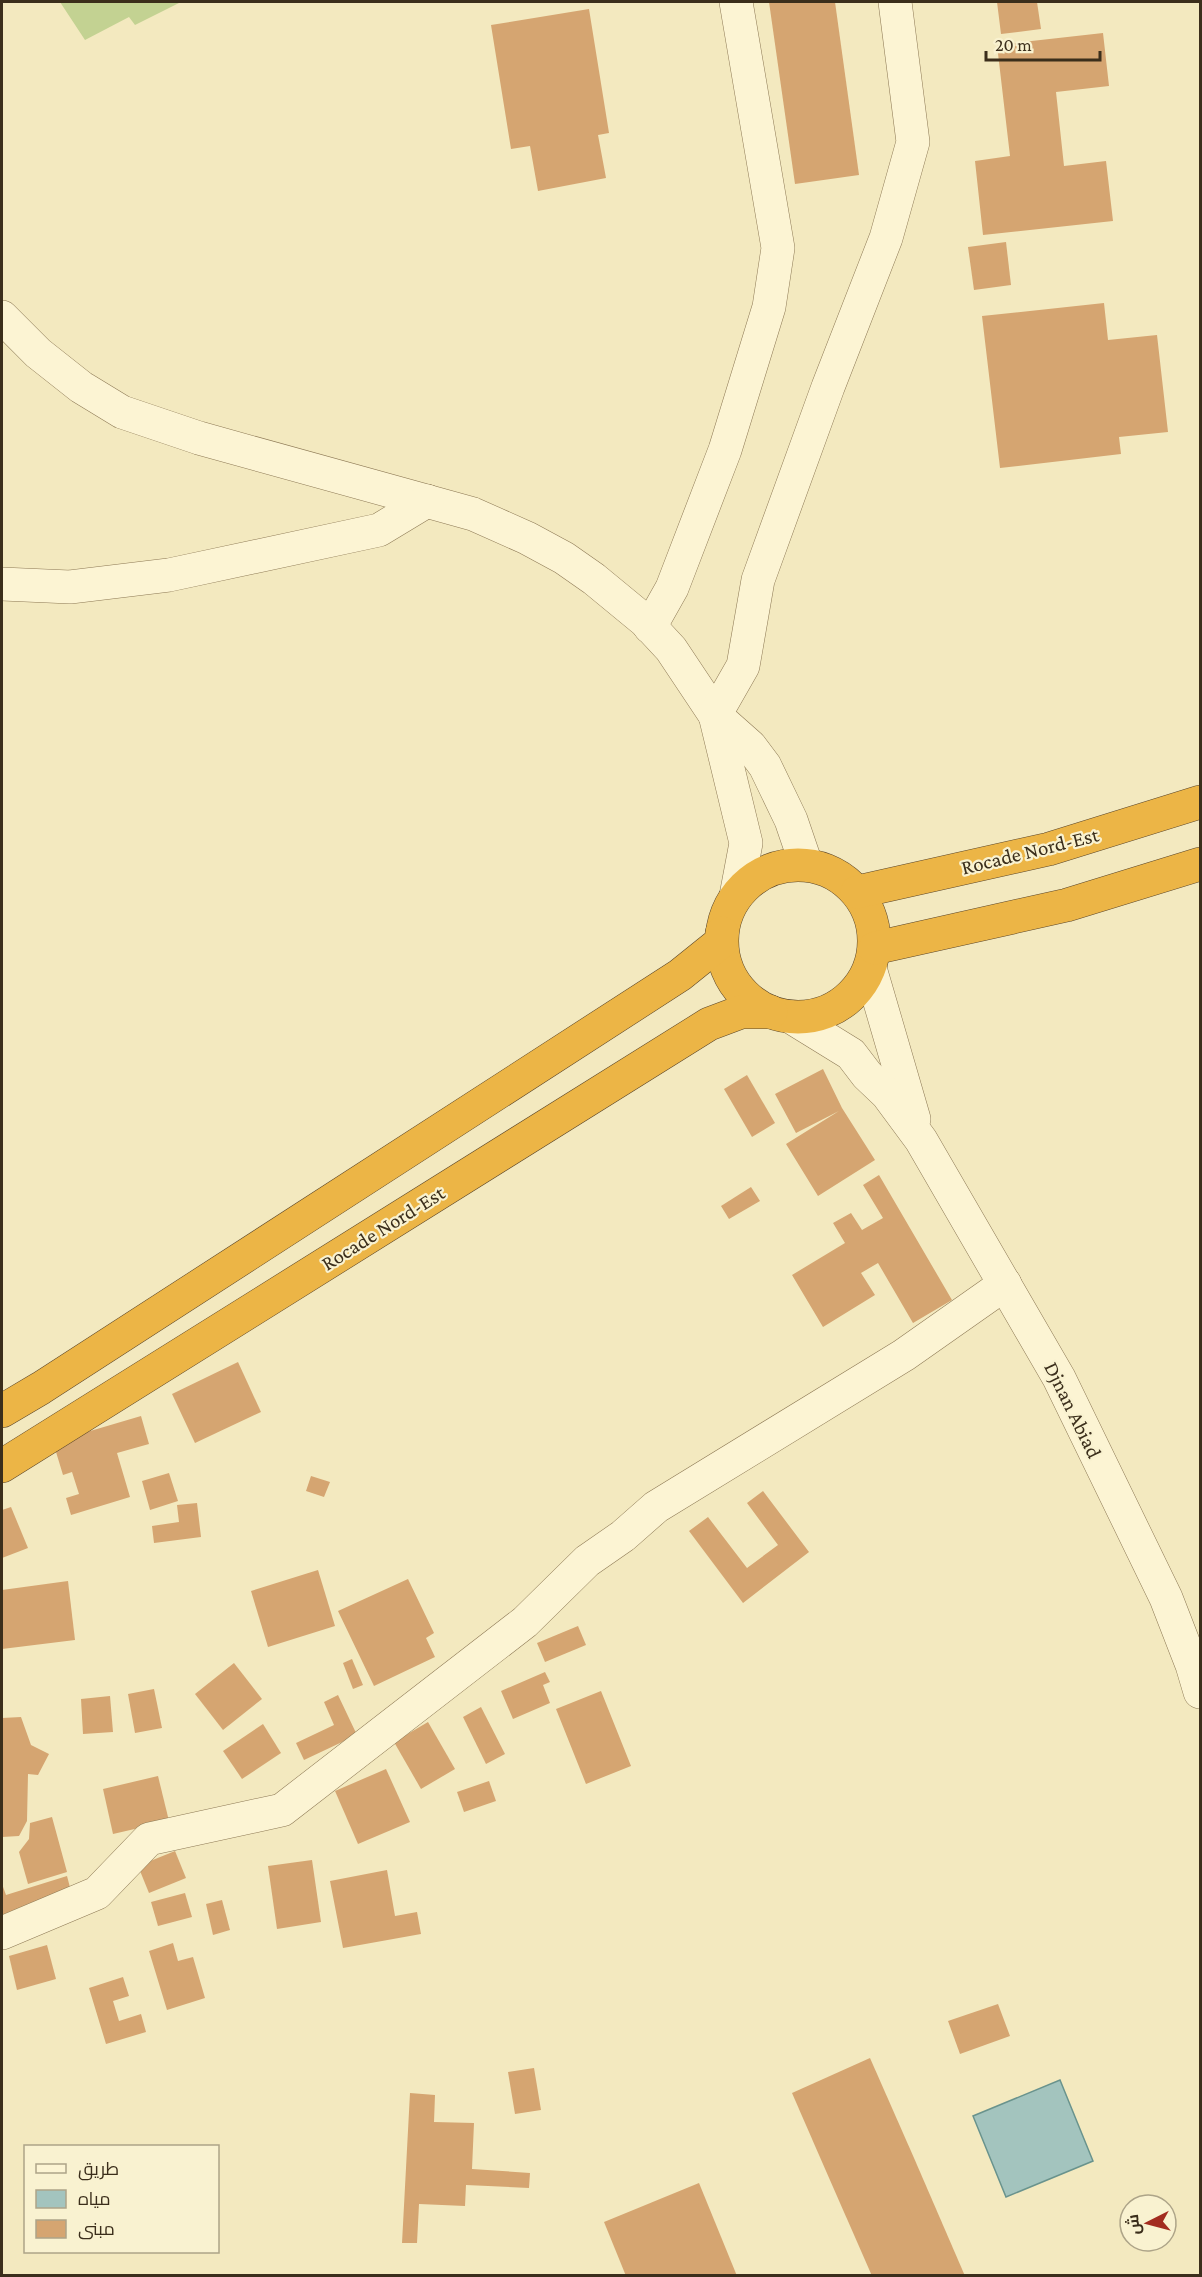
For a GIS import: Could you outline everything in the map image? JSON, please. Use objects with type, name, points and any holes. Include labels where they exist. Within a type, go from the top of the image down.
[{"type":"highway","name":"Rocade Nord-Est","points":[[857,892],[1049,849],[1200,802]]},
{"type":"highway","points":[[2,1411],[680,975],[721,942],[722,933],[726,914],[736,896],[750,881],[766,871],[786,865],[806,864],[825,869],[843,879],[857,892],[869,907],[874,928],[872,958],[860,986],[847,1000],[830,1011],[810,1017],[781,1015],[754,1004],[739,989],[729,972],[723,953],[722,933]]},
{"type":"highway","points":[[872,958],[1067,905],[1200,864]]},
{"type":"highway","name":"Rocade Nord-Est","points":[[2,1466],[709,1024],[741,1012],[781,1015]]},
{"type":"street","points":[[650,627],[672,588],[725,450],[769,307],[778,248],[736,2]]},
{"type":"street","points":[[736,896],[746,843],[715,715],[743,666],[758,580],[828,387],[886,238],[913,142],[895,2]]},
{"type":"street","points":[[2,317],[38,353],[81,387],[122,412],[199,438],[472,514],[526,537],[564,558],[612,593],[650,627],[671,649],[715,715],[750,746],[765,766],[791,820],[806,864]]},
{"type":"street","points":[[2,584],[70,586],[169,574],[379,530],[427,501]]},
{"type":"street","points":[[872,958],[921,1140]]},
{"type":"street","points":[[781,1015],[851,1054],[867,1075],[887,1094],[921,1140]]},
{"type":"street","name":"Djnan Abiad","points":[[921,1140],[1059,1378],[1166,1598],[1200,1692]]},
{"type":"street","points":[[2,1933],[97,1893],[148,1839],[282,1810],[525,1622],[587,1561],[623,1536],[656,1507],[904,1355],[1005,1284]]},
{"type":"green space","points":[[60,2],[181,2],[135,25],[129,17],[85,40]]},
{"type":"water","points":[[1060,2080],[1093,2161],[1006,2197],[973,2116]]},
{"type":"building","points":[[769,2],[835,2],[859,175],[795,184]]},
{"type":"building","points":[[997,2],[1037,2],[1041,29],[1001,34]]},
{"type":"building","points":[[589,9],[609,133],[598,135],[606,178],[538,191],[530,146],[511,149],[491,25]]},
{"type":"building","points":[[1103,33],[1109,86],[1056,92],[1064,166],[1106,161],[1113,221],[983,235],[975,161],[1010,156],[997,45]]},
{"type":"building","points":[[1006,242],[1011,285],[974,290],[968,247]]},
{"type":"building","points":[[1104,303],[1108,340],[1157,335],[1168,432],[1119,437],[1121,454],[1000,468],[982,316]]},
{"type":"building","points":[[823,1069],[842,1108],[875,1160],[818,1196],[786,1144],[839,1111],[796,1133],[775,1094]]},
{"type":"building","points":[[747,1075],[775,1123],[752,1137],[724,1089]]},
{"type":"building","points":[[879,1175],[952,1300],[913,1323],[878,1263],[861,1273],[875,1295],[823,1327],[792,1275],[845,1243],[833,1223],[851,1213],[862,1230],[883,1218],[863,1185]]},
{"type":"building","points":[[751,1187],[760,1201],[729,1219],[721,1206]]},
{"type":"building","points":[[238,1362],[261,1412],[195,1443],[172,1394]]},
{"type":"building","points":[[141,1416],[149,1444],[117,1453],[130,1497],[71,1515],[66,1498],[79,1494],[72,1472],[63,1475],[53,1442]]},
{"type":"building","points":[[169,1473],[178,1501],[150,1510],[142,1481]]},
{"type":"building","points":[[311,1476],[330,1482],[324,1497],[306,1491]]},
{"type":"building","points":[[763,1491],[809,1552],[743,1603],[689,1531],[708,1517],[747,1568],[778,1545],[747,1503]]},
{"type":"building","points":[[197,1503],[201,1537],[154,1543],[152,1526],[179,1522],[177,1505]]},
{"type":"building","points":[[11,1507],[28,1548],[2,1558],[2,1510]]},
{"type":"building","points":[[318,1570],[335,1626],[268,1647],[251,1591]]},
{"type":"building","points":[[408,1579],[434,1633],[426,1638],[435,1657],[374,1686],[338,1611]]},
{"type":"building","points":[[68,1581],[75,1640],[2,1649],[2,1590]]},
{"type":"building","points":[[578,1626],[586,1645],[545,1662],[537,1643]]},
{"type":"building","points":[[352,1659],[363,1685],[353,1689],[343,1663]]},
{"type":"building","points":[[234,1663],[262,1699],[223,1730],[195,1694]]},
{"type":"building","points":[[545,1672],[550,1682],[543,1685],[550,1703],[513,1719],[501,1691]]},
{"type":"building","points":[[154,1689],[162,1728],[135,1733],[128,1694]]},
{"type":"building","points":[[601,1691],[631,1766],[586,1784],[556,1709]]},
{"type":"building","points":[[338,1695],[357,1735],[304,1760],[296,1743],[334,1725],[324,1702]]},
{"type":"building","points":[[110,1696],[113,1732],[83,1734],[81,1699]]},
{"type":"building","points":[[481,1707],[505,1754],[486,1764],[463,1717]]},
{"type":"building","points":[[21,1717],[31,1745],[49,1754],[38,1775],[28,1774],[27,1821],[19,1836],[2,1837],[2,1718]]},
{"type":"building","points":[[428,1722],[455,1769],[421,1789],[394,1742]]},
{"type":"building","points":[[263,1724],[281,1753],[242,1779],[223,1751]]},
{"type":"building","points":[[386,1769],[410,1822],[358,1844],[335,1791]]},
{"type":"building","points":[[158,1776],[169,1821],[113,1834],[103,1789]]},
{"type":"building","points":[[489,1781],[496,1801],[464,1812],[457,1792]]},
{"type":"building","points":[[52,1817],[67,1872],[28,1884],[19,1852],[29,1839],[30,1823]]},
{"type":"building","points":[[175,1851],[186,1878],[149,1893],[138,1866]]},
{"type":"building","points":[[312,1860],[321,1922],[277,1929],[268,1866]]},
{"type":"building","points":[[387,1870],[395,1916],[417,1912],[421,1934],[343,1948],[330,1881]]},
{"type":"building","points":[[67,1876],[72,1895],[2,1917],[2,1884],[6,1895]]},
{"type":"building","points":[[185,1893],[192,1917],[158,1926],[151,1902]]},
{"type":"building","points":[[222,1900],[230,1930],[213,1935],[206,1904]]},
{"type":"building","points":[[173,1943],[178,1961],[193,1957],[205,1998],[167,2010],[149,1951]]},
{"type":"building","points":[[47,1945],[56,1979],[17,1990],[9,1956]]},
{"type":"building","points":[[123,1977],[129,1996],[113,2001],[119,2021],[141,2014],[146,2032],[106,2044],[89,1988]]},
{"type":"building","points":[[998,2004],[1010,2036],[960,2054],[948,2021]]},
{"type":"building","points":[[870,2058],[965,2276],[872,2276],[819,2155],[792,2093]]},
{"type":"building","points":[[534,2068],[541,2110],[515,2114],[508,2072]]},
{"type":"building","points":[[410,2093],[435,2095],[434,2122],[474,2123],[472,2169],[530,2173],[529,2188],[466,2185],[465,2206],[419,2204],[417,2243],[402,2243]]},
{"type":"building","points":[[699,2183],[737,2276],[626,2276],[604,2222]]}]
